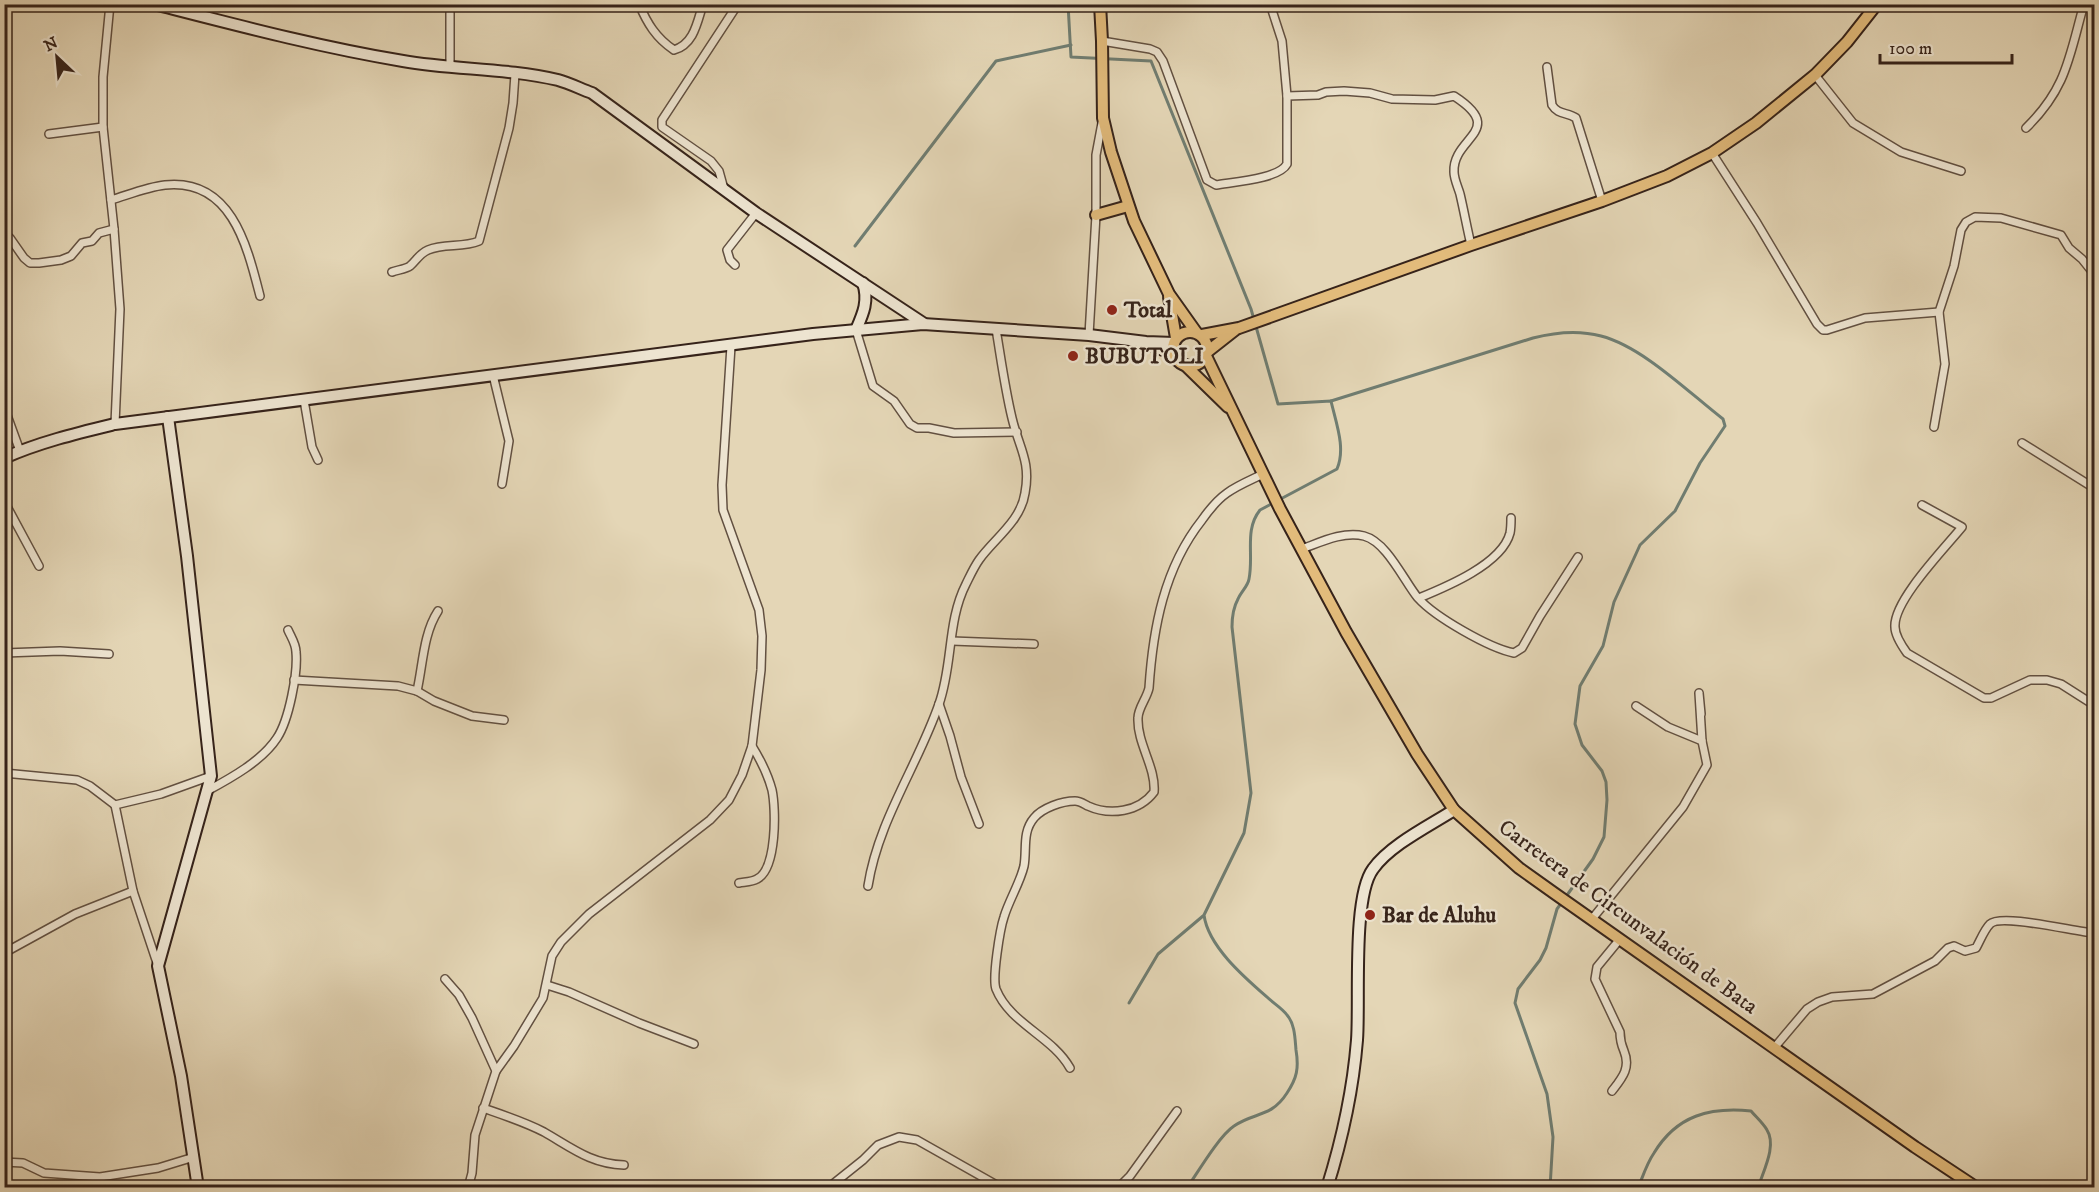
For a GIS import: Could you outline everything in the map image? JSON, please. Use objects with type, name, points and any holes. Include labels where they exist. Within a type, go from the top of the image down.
[{"type":"main road","points":[[1100,4],[1103,118],[1111,152],[1128,206],[1168,294],[1207,343],[1206,354]]},
{"type":"main road","points":[[1102,41],[1106,4]]},
{"type":"main road","points":[[1168,294],[1176,359],[1185,365],[1195,365],[1243,327],[1264,318],[1471,244],[1602,201],[1667,176],[1713,153],[1756,123],[1815,75],[1847,42],[1877,4]]},
{"type":"main road","points":[[1096,215],[1128,206]]},
{"type":"main road","points":[[1174,345],[1185,332],[1199,334],[1243,327]]},
{"type":"main road","name":"Carretera de Circunvalación de Bata","points":[[1206,354],[1270,490],[1346,632],[1417,754],[1454,810],[1519,868],[1915,1147],[1977,1188]]},
{"type":"main road","name":"Carretera de Circunvalación de Bata","points":[[1185,365],[1234,414]]},
{"type":"street","points":[[110,4],[103,77],[102,127],[114,229],[120,309],[115,424]]},
{"type":"street","points":[[154,4],[404,61],[559,80],[592,93],[756,213],[923,324]]},
{"type":"street","points":[[450,4],[450,67]]},
{"type":"street","points":[[639,4],[648,25],[665,44],[674,50],[682,47],[690,39],[703,4]]},
{"type":"street","points":[[724,189],[719,171],[711,161],[662,126],[662,120],[738,4]]},
{"type":"street","points":[[1102,41],[1157,52],[1163,62],[1207,180],[1216,185],[1265,177],[1285,168],[1287,164],[1287,96],[1282,41],[1270,4]]},
{"type":"street","points":[[2026,128],[2042,111],[2064,77],[2084,4]]},
{"type":"street","points":[[1547,67],[1552,105],[1555,111],[1576,118],[1602,201]]},
{"type":"street","points":[[392,272],[410,266],[418,256],[430,249],[479,241],[509,128],[515,74]]},
{"type":"street","points":[[1815,75],[1853,123],[1900,152],[1961,171]]},
{"type":"street","points":[[1287,96],[1318,95],[1344,90],[1370,93],[1392,99],[1436,100],[1454,96],[1467,105],[1476,114],[1477,125],[1470,140],[1459,152],[1454,172],[1471,244]]},
{"type":"street","points":[[1089,336],[1096,215],[1096,155],[1103,118]]},
{"type":"street","points":[[49,134],[102,127]]},
{"type":"street","points":[[1713,153],[1817,324],[1823,330],[1865,318],[1939,312]]},
{"type":"street","points":[[111,200],[164,185],[185,185],[212,195],[224,204],[248,250],[260,296]]},
{"type":"street","points":[[735,265],[728,255],[728,250],[756,213]]},
{"type":"street","points":[[1934,427],[1945,364],[1939,312],[1954,266],[1961,230],[1966,222],[1975,217],[2001,218],[2061,235],[2069,248],[2094,274]]},
{"type":"street","points":[[10,238],[24,258],[30,263],[39,263],[71,256],[82,243],[92,241],[99,233],[114,229]]},
{"type":"street","points":[[863,283],[866,304],[856,330],[871,382],[876,389],[894,401],[910,424],[917,428],[954,433],[1017,432]]},
{"type":"street","points":[[4,458],[20,450],[115,424],[856,330],[923,324],[1089,336],[1174,345]]},
{"type":"street","points":[[868,886],[871,864],[939,704],[948,673],[955,613],[964,586],[980,560],[1002,536],[1025,496],[1028,473],[1005,385],[996,329]]},
{"type":"street","points":[[468,1188],[472,1173],[475,1136],[496,1071],[543,998],[552,956],[561,942],[589,914],[693,834],[729,800],[742,775],[752,746],[761,669],[762,636],[759,610],[723,510],[722,485],[731,346]]},
{"type":"street","points":[[493,375],[509,441],[502,484]]},
{"type":"street","points":[[304,400],[312,447],[318,460]]},
{"type":"street","points":[[4,407],[20,450]]},
{"type":"street","points":[[158,966],[211,776],[187,556],[168,417]]},
{"type":"street","points":[[2022,443],[2094,488]]},
{"type":"street","points":[[1070,1068],[1064,1057],[1032,1032],[1014,1014],[1001,998],[995,985],[1003,918],[1024,867],[1025,834],[1032,819],[1041,811],[1058,805],[1076,801],[1088,806],[1118,811],[1132,809],[1142,804],[1154,792],[1155,784],[1138,720],[1139,711],[1148,696],[1158,611],[1175,563],[1187,538],[1227,493],[1263,474]]},
{"type":"street","points":[[4,501],[39,566]]},
{"type":"street","points":[[1923,504],[1962,527],[1904,597],[1895,627],[1906,653],[1984,698],[1991,699],[2030,680],[2047,680],[2061,684],[2094,705]]},
{"type":"street","points":[[1419,598],[1451,584],[1491,559],[1510,533],[1511,518]]},
{"type":"street","points":[[1302,549],[1345,535],[1364,536],[1375,541],[1419,598],[1433,611],[1482,641],[1502,651],[1514,653],[1522,648],[1578,557]]},
{"type":"street","points":[[417,691],[427,638],[438,611]]},
{"type":"street","points":[[207,791],[248,766],[276,739],[282,727],[294,680],[297,654],[288,630]]},
{"type":"street","points":[[952,641],[1034,644]]},
{"type":"street","points":[[4,653],[60,651],[109,654]]},
{"type":"street","points":[[294,680],[332,683],[364,682],[398,686],[417,691],[434,701],[462,712],[504,720]]},
{"type":"street","points":[[1592,919],[1677,815],[1694,790],[1707,765],[1702,741],[1699,693],[1701,714]]},
{"type":"street","points":[[939,704],[961,777],[979,824]]},
{"type":"street","points":[[1636,706],[1668,727],[1702,741]]},
{"type":"street","points":[[739,883],[757,880],[764,874],[769,865],[775,821],[771,789],[752,746]]},
{"type":"street","points":[[4,773],[77,780],[90,786],[115,805],[133,891],[158,966],[181,1076],[198,1188]]},
{"type":"street","points":[[115,805],[161,794],[211,776]]},
{"type":"street","points":[[1327,1188],[1349,1106],[1356,1051],[1360,921],[1364,888],[1372,869],[1390,851],[1454,810]]},
{"type":"street","points":[[4,953],[75,914],[133,891]]},
{"type":"street","points":[[1774,1048],[1807,1009],[1818,1002],[1832,998],[1873,994],[1935,961],[1948,948],[1954,946],[1965,951],[1976,948],[1989,925],[1997,920],[2036,923],[2094,933]]},
{"type":"street","points":[[1612,1091],[1627,1068],[1626,1054],[1620,1040],[1620,1032],[1595,979],[1597,967],[1620,939]]},
{"type":"street","points":[[445,979],[459,995],[472,1018],[496,1071]]},
{"type":"street","points":[[547,985],[694,1044]]},
{"type":"street","points":[[483,1108],[542,1131],[597,1162],[607,1165],[624,1165]]},
{"type":"street","points":[[1118,1188],[1130,1176],[1177,1111]]},
{"type":"street","points":[[828,1188],[878,1145],[899,1137],[917,1140],[1002,1188]]},
{"type":"street","points":[[4,1162],[23,1162],[44,1173],[100,1177],[158,1168],[194,1157]]},
{"type":"waterway","points":[[1068,4],[1071,57],[1151,61],[1251,309],[1278,404],[1331,401],[1341,453],[1337,469],[1260,510],[1252,526],[1249,579],[1235,606],[1232,627],[1251,793],[1244,833],[1204,915],[1212,938],[1228,960],[1290,1019],[1295,1036],[1296,1073],[1287,1093],[1275,1107],[1241,1122],[1228,1131],[1187,1188]]},
{"type":"waterway","points":[[855,246],[996,61],[1071,45]]},
{"type":"waterway","points":[[1331,401],[1533,338],[1576,332],[1601,336],[1617,342],[1649,360],[1723,419],[1725,426],[1700,463],[1675,511],[1640,545],[1614,602],[1603,646],[1580,686],[1575,724],[1582,745],[1602,771],[1606,782],[1604,837],[1593,859],[1557,909],[1546,948],[1540,960],[1518,989],[1515,1003],[1547,1094],[1553,1137],[1550,1188]]},
{"type":"waterway","points":[[1129,1003],[1158,954],[1203,916]]},
{"type":"waterway","points":[[1638,1188],[1652,1157],[1673,1130],[1696,1116],[1736,1110],[1751,1111],[1770,1136],[1770,1151],[1758,1188]]},
{"type":"place","name":"Total","points":[[1112,310]]},
{"type":"place","name":"BUBUTOLI","points":[[1073,356]]},
{"type":"place","name":"Bar de Aluhu","points":[[1370,915]]}]
